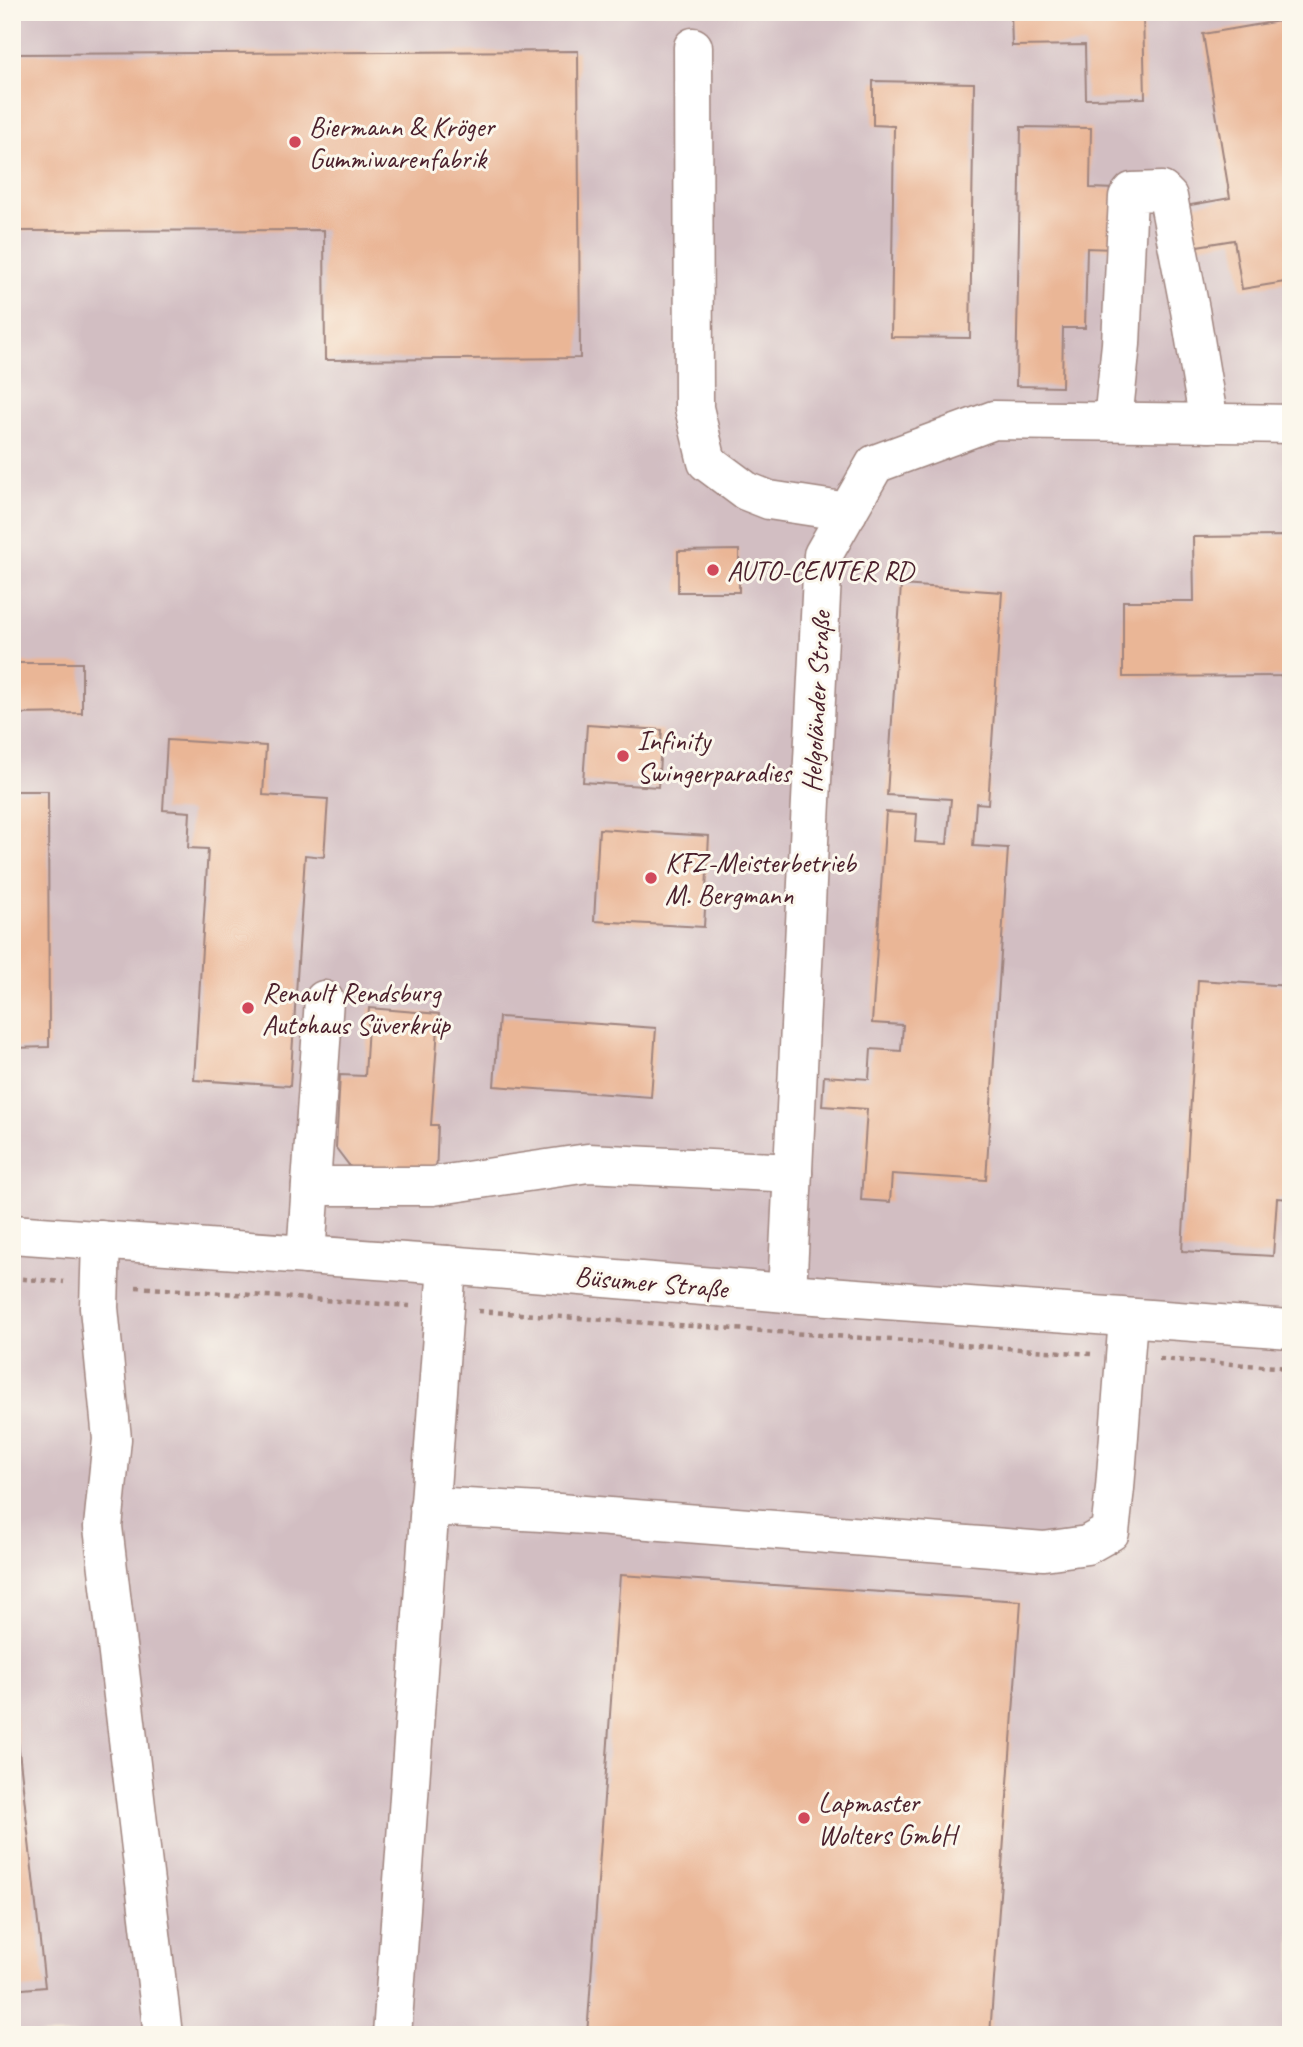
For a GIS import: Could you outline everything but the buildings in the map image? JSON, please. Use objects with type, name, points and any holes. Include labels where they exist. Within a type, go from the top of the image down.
[{"type":"street","points":[[693,47],[694,408],[707,462],[746,491],[769,500],[848,512]]},
{"type":"street","points":[[1113,421],[1121,344],[1128,197],[1132,192],[1162,191],[1168,197],[1209,423]]},
{"type":"street","name":"Helgoländer Straße","points":[[787,1293],[823,555],[875,464],[994,420],[1291,424]]},
{"type":"street","points":[[306,1255],[324,1000]]},
{"type":"street","points":[[311,1186],[433,1186],[588,1163],[793,1173]]},
{"type":"street","name":"Büsumer Straße","points":[[12,1234],[1291,1329]]},
{"type":"street","points":[[101,1240],[99,1284],[112,1439],[103,1527],[163,2035]]},
{"type":"street","points":[[392,2035],[447,1265]]},
{"type":"street","points":[[429,1506],[559,1513],[1044,1551],[1087,1545],[1110,1532],[1128,1318]]},
{"type":"path","points":[[12,1278],[1291,1368]]},
{"type":"shaded area","points":[[12,12],[1291,12],[1291,2035],[12,2035]]},
{"type":"place","name":"Biermann & Kröger Gummiwarenfabrik","points":[[295,142]]},
{"type":"place","name":"AUTO-CENTER RD","points":[[713,570]]},
{"type":"place","name":"Infinity Swingerparadies","points":[[623,756]]},
{"type":"place","name":"KFZ-Meisterbetrieb M. Bergmann","points":[[651,878]]},
{"type":"place","name":"Renault Rendsburg Autohaus Süverkrüp","points":[[248,1008]]},
{"type":"place","name":"Lapmaster Wolters GmbH","points":[[804,1818]]}]
